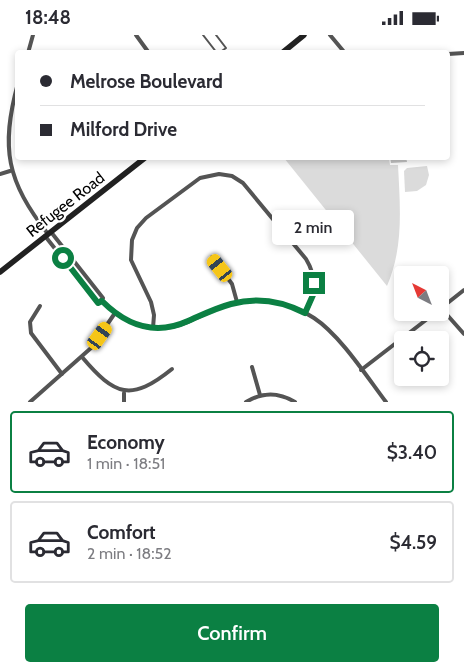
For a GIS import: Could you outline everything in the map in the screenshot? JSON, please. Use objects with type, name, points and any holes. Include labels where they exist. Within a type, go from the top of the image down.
[{"type":"main road","points":[[286,50],[304,35]]},
{"type":"main road","name":"Refugee Road","points":[[0,272],[142,160]]},
{"type":"street","points":[[29,50],[32,35]]},
{"type":"street","points":[[136,35],[148,50]]},
{"type":"street","points":[[330,35],[342,50]]},
{"type":"street","points":[[450,54],[464,53]]},
{"type":"street","points":[[15,94],[6,129],[6,150],[10,171],[24,202],[98,303],[102,301]]},
{"type":"street","points":[[0,173],[10,171]]},
{"type":"street","points":[[153,328],[154,315],[151,302],[131,260],[130,247],[134,234],[146,219],[188,185],[212,174],[225,174],[243,183],[306,259],[312,270],[314,283],[313,295],[305,313]]},
{"type":"street","points":[[48,234],[103,298],[102,301],[115,313],[134,325],[153,328],[179,325],[237,302],[274,302],[305,313],[330,331],[386,402]]},
{"type":"street","points":[[212,257],[232,284],[237,302]]},
{"type":"street","points":[[449,302],[464,290]]},
{"type":"street","points":[[40,306],[30,322],[31,333],[62,374]]},
{"type":"street","points":[[30,402],[91,348],[115,313]]},
{"type":"street","points":[[449,317],[464,334]]},
{"type":"street","points":[[361,370],[425,321]]},
{"type":"street","points":[[82,357],[105,382],[124,393],[146,390],[156,384],[172,369]]},
{"type":"street","points":[[252,367],[260,395]]},
{"type":"street","points":[[124,393],[124,402]]},
{"type":"street","points":[[246,402],[260,395],[280,395],[295,402]]},
{"type":"lane","points":[[203,35],[218,50]]},
{"type":"lane","points":[[216,35],[226,48],[223,50]]},
{"type":"shaded area","points":[[286,160],[389,160],[390,165],[398,165],[400,226],[396,256],[387,286]]},
{"type":"shaded area","points":[[427,166],[429,175],[426,185],[417,191],[405,192],[404,171],[407,168]]},
{"type":"building","points":[[390,160],[407,160],[407,162],[391,163]]},
{"type":"route","points":[[63,258],[98,303],[102,301],[128,322],[148,328],[179,325],[237,302],[274,302],[296,308],[305,313],[313,295],[314,283]]}]
